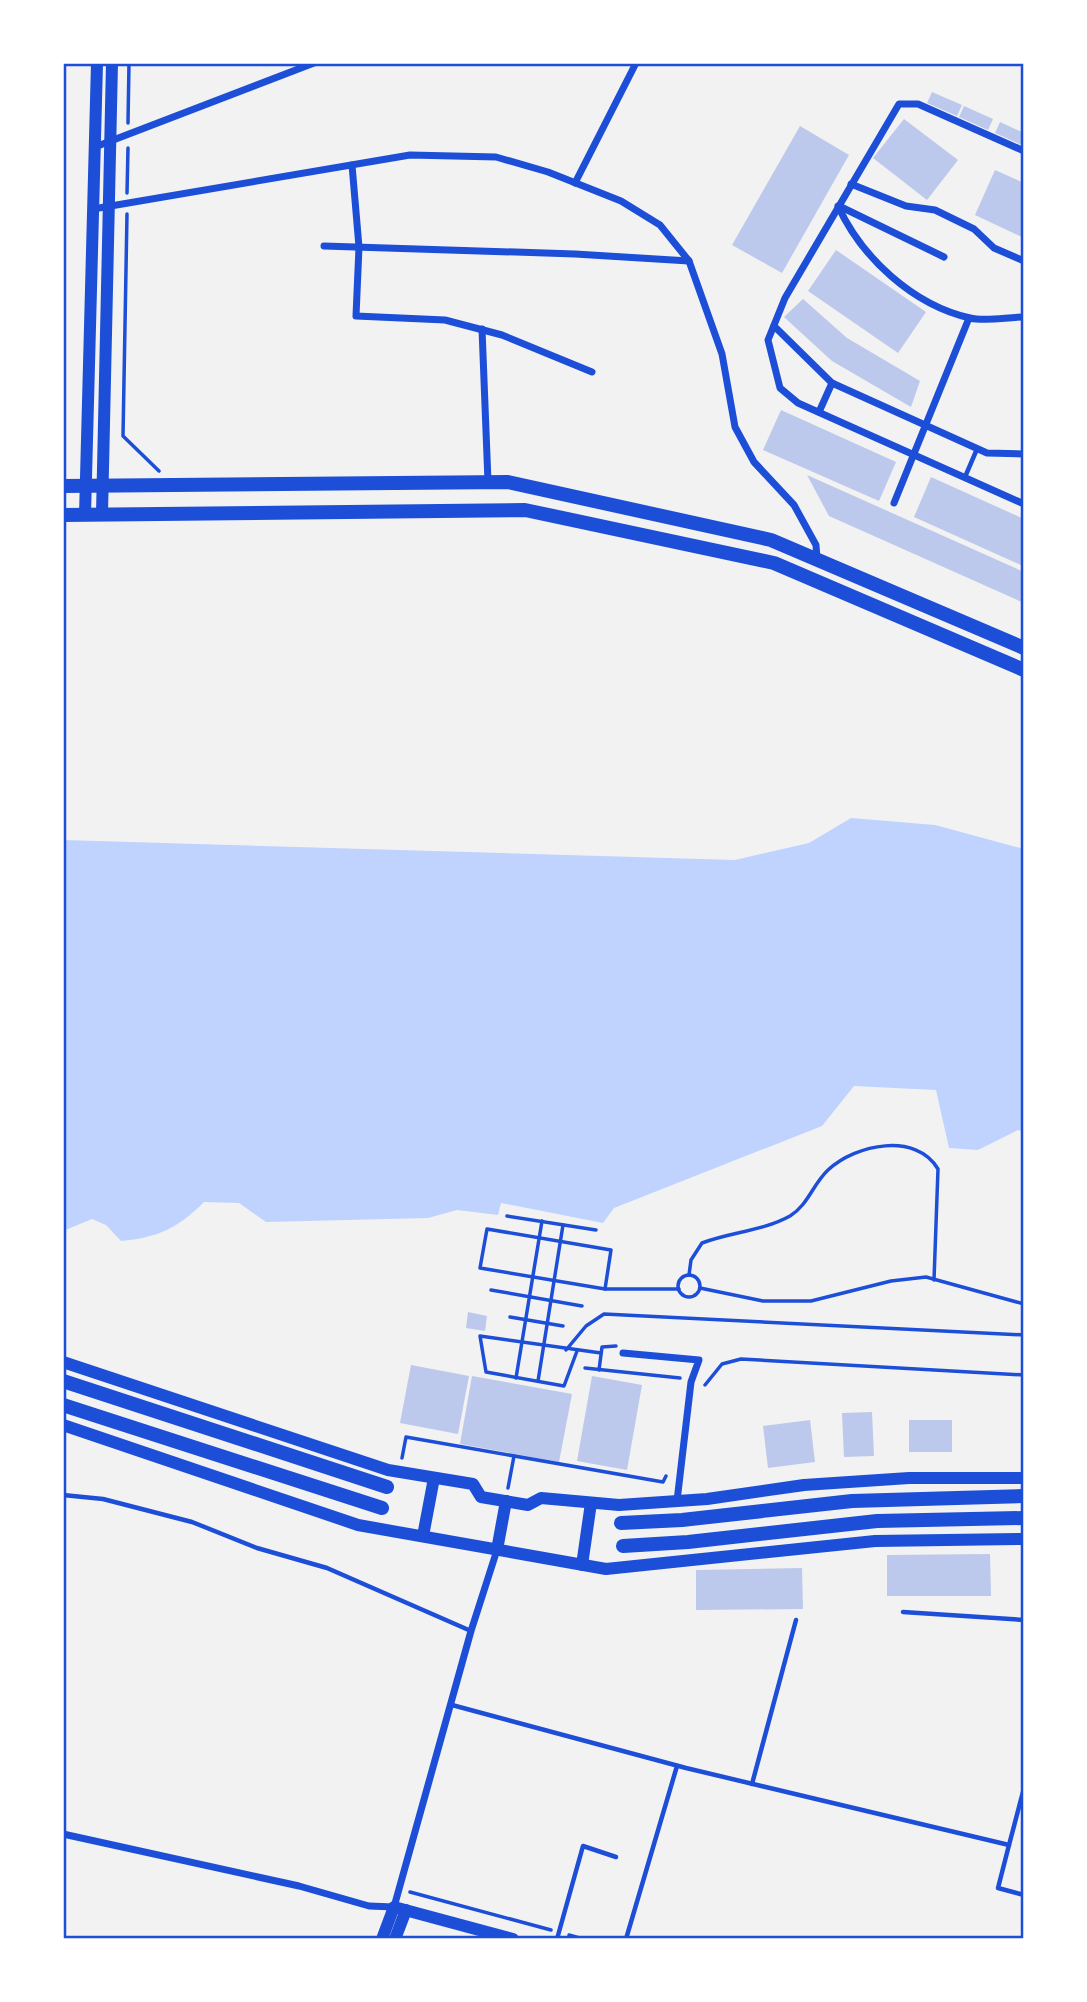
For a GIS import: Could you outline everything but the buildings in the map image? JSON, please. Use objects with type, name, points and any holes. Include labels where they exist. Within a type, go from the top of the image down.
[{"type":"main road","points":[[63,486],[508,482],[771,540],[1024,648]]},
{"type":"main road","points":[[63,515],[525,510],[774,563],[1024,670]]},
{"type":"main road","points":[[63,1381],[387,1488]]},
{"type":"main road","points":[[63,1405],[382,1508]]},
{"type":"main road","points":[[621,1523],[682,1520],[852,1501],[1024,1496]]},
{"type":"main road","points":[[622,1546],[688,1542],[877,1521],[1024,1518]]},
{"type":"street","points":[[85,514],[97,63]]},
{"type":"street","points":[[102,514],[112,63]]},
{"type":"street","points":[[94,146],[314,63]]},
{"type":"street","points":[[575,183],[636,63]]},
{"type":"street","points":[[1023,500],[798,403],[780,388],[768,340],[785,298],[899,104],[918,104],[1024,151]]},
{"type":"street","points":[[93,209],[410,155],[496,157],[621,201],[660,225],[689,261],[722,354],[735,427],[754,462],[794,505],[816,545],[817,559]]},
{"type":"street","points":[[352,165],[359,247],[356,316],[445,320],[482,329],[592,372]]},
{"type":"street","points":[[851,184],[906,206],[935,210],[974,229],[994,248],[1024,261]]},
{"type":"street","points":[[838,206],[944,257]]},
{"type":"street","points":[[838,206],[850,233],[863,249],[900,283],[936,308],[970,318],[1024,317]]},
{"type":"street","points":[[324,246],[689,261]]},
{"type":"street","points":[[894,503],[970,318]]},
{"type":"street","points":[[774,326],[832,383],[987,453],[1024,454]]},
{"type":"street","points":[[482,329],[488,482]]},
{"type":"street","points":[[818,412],[832,383]]},
{"type":"street","points":[[623,1353],[699,1360],[691,1382],[677,1501]]},
{"type":"street","points":[[63,1362],[400,1472],[473,1484],[481,1497],[528,1505],[541,1498],[619,1505],[677,1501],[804,1485],[909,1478],[1024,1478]]},
{"type":"street","points":[[63,1426],[358,1525],[606,1569],[876,1541],[1024,1539]]},
{"type":"street","points":[[423,1536],[434,1478]]},
{"type":"street","points":[[395,1939],[400,1909],[399,1889],[471,1631],[497,1550],[506,1501]]},
{"type":"street","points":[[582,1565],[591,1503]]},
{"type":"street","points":[[63,1834],[299,1886],[369,1906],[400,1909],[513,1939]]},
{"type":"street","points":[[382,1939],[400,1909]]},
{"type":"lane","points":[[965,477],[977,448]]},
{"type":"lane","points":[[63,1495],[103,1499],[192,1522],[257,1548],[327,1568],[471,1631]]},
{"type":"lane","points":[[904,1612],[1024,1620]]},
{"type":"lane","points":[[752,1784],[796,1620]]},
{"type":"lane","points":[[452,1704],[677,1766],[1009,1845]]},
{"type":"lane","points":[[626,1939],[677,1766]]},
{"type":"lane","points":[[1024,1788],[998,1888],[1024,1895]]},
{"type":"lane","points":[[557,1939],[583,1846],[616,1857]]},
{"type":"path","points":[[129,63],[123,436],[163,474]]},
{"type":"path","points":[[689,1275],[691,1260],[702,1243],[790,1216],[803,1206],[827,1171],[844,1160],[867,1150],[900,1146],[922,1152],[938,1170],[934,1280]]},
{"type":"path","points":[[507,1216],[596,1230]]},
{"type":"path","points":[[516,1378],[542,1222]]},
{"type":"path","points":[[538,1381],[563,1225]]},
{"type":"path","points":[[605,1289],[611,1250],[487,1229],[480,1268],[605,1289],[679,1289],[689,1297],[697,1294],[700,1288],[699,1280],[689,1275],[682,1278],[679,1289]]},
{"type":"path","points":[[700,1288],[763,1301],[798,1301],[846,1294],[891,1281],[926,1278],[1024,1304]]},
{"type":"path","points":[[491,1290],[582,1306]]},
{"type":"path","points":[[566,1350],[586,1326],[604,1314],[1024,1335]]},
{"type":"path","points":[[510,1317],[563,1326]]},
{"type":"path","points":[[577,1351],[564,1386],[486,1373],[480,1336],[601,1353]]},
{"type":"path","points":[[702,1391],[709,1376],[722,1364],[741,1359],[1024,1375]]},
{"type":"path","points":[[599,1370],[600,1362]]},
{"type":"path","points":[[585,1368],[680,1378],[678,1392]]},
{"type":"path","points":[[400,1472],[406,1437],[663,1482],[667,1473]]},
{"type":"path","points":[[506,1501],[514,1456]]},
{"type":"path","points":[[399,1889],[583,1939]]},
{"type":"water","points":[[851,818],[935,825],[1024,849],[1024,1132],[1018,1130],[978,1150],[949,1148],[936,1090],[854,1086],[822,1126],[614,1208],[603,1223],[501,1203],[498,1215],[457,1210],[428,1218],[266,1222],[239,1203],[204,1202],[176,1225],[146,1237],[121,1241],[106,1225],[92,1219],[63,1231],[63,840],[735,860],[809,843]]}]
